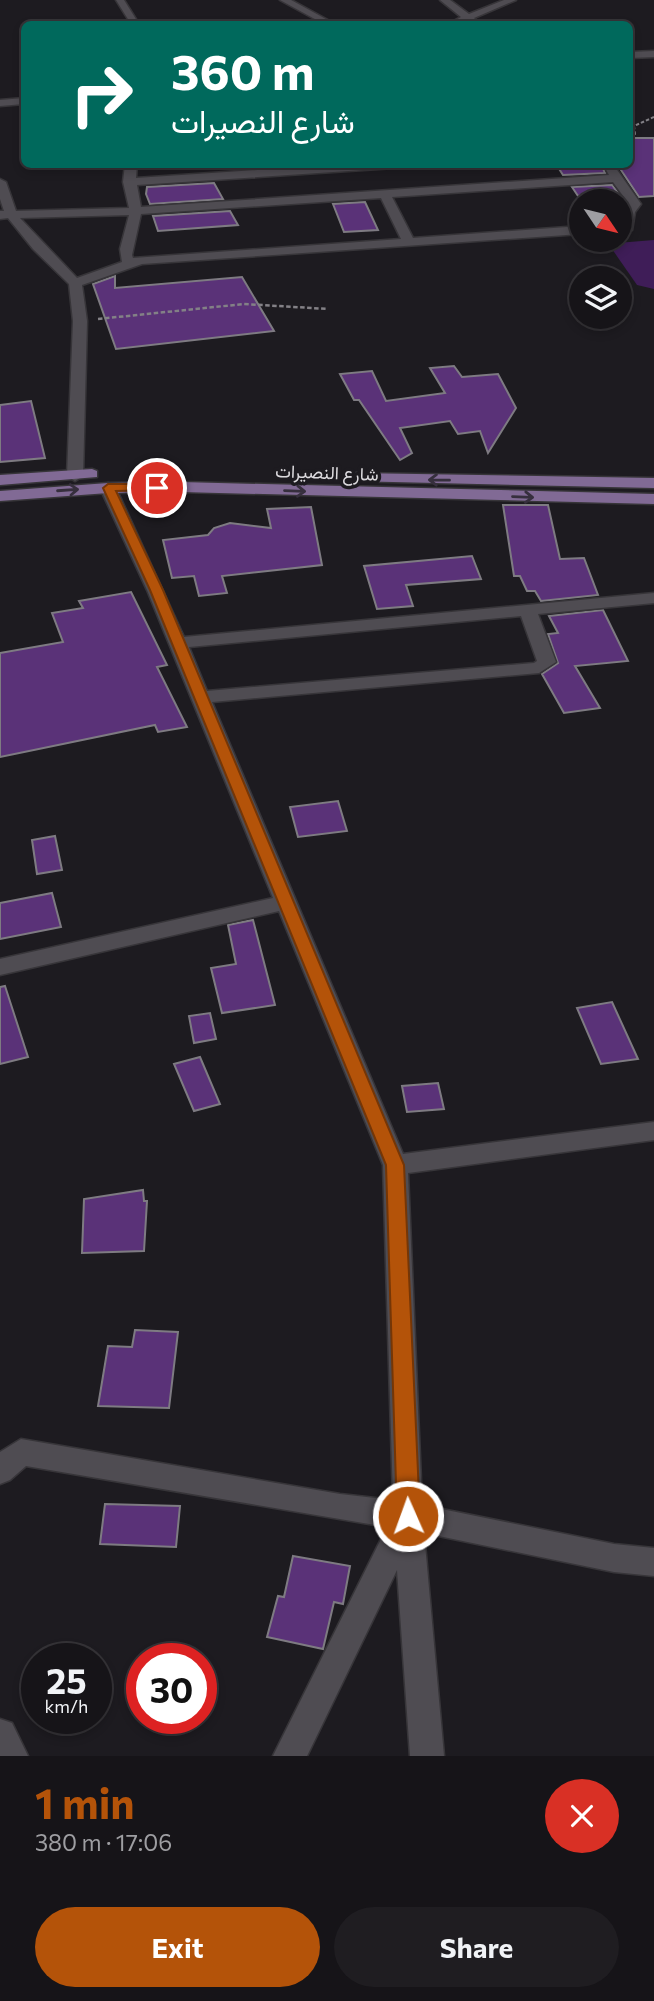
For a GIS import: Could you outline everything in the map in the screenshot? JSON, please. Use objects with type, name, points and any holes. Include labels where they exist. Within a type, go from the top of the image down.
[{"type":"main road","name":"شارع النصيرات","points":[[0,480],[75,475],[654,483]]},
{"type":"main road","name":"شارع النصيرات","points":[[0,496],[108,488],[654,499]]},
{"type":"street","points":[[120,0],[133,21]]},
{"type":"street","points":[[284,0],[324,21]]},
{"type":"street","points":[[444,0],[472,21]]},
{"type":"street","points":[[475,21],[512,0]]},
{"type":"street","points":[[633,55],[654,54]]},
{"type":"street","points":[[0,103],[21,101]]},
{"type":"street","points":[[128,261],[126,251],[135,211],[129,182],[131,168]]},
{"type":"street","points":[[129,182],[347,168]]},
{"type":"street","points":[[610,168],[624,189]]},
{"type":"street","points":[[6,215],[135,211],[616,178]]},
{"type":"street","points":[[0,182],[6,215],[75,283],[80,321],[75,475]]},
{"type":"street","points":[[385,194],[408,242]]},
{"type":"street","points":[[75,283],[128,261],[569,231]]},
{"type":"street","points":[[108,488],[179,643],[395,1165],[408,1516],[428,1756]]},
{"type":"street","points":[[179,643],[654,598]]},
{"type":"street","points":[[201,697],[539,668],[547,662],[528,612]]},
{"type":"street","points":[[0,967],[286,902]]},
{"type":"street","points":[[395,1165],[654,1131]]},
{"type":"street","points":[[0,1471],[21,1452],[340,1508],[408,1516],[614,1558],[654,1562]]},
{"type":"street","points":[[290,1756],[408,1516]]},
{"type":"street","points":[[0,1735],[10,1756]]},
{"type":"path","points":[[633,136],[634,126],[654,117]]},
{"type":"path","points":[[80,321],[244,304],[328,309]]},
{"type":"shaded area","points":[[654,240],[654,289],[637,285],[632,278],[632,266],[624,266],[614,252],[632,252],[632,242]]},
{"type":"building","points":[[633,138],[654,138],[654,196],[639,197],[620,168],[633,168]]},
{"type":"building","points":[[559,168],[603,168],[605,173],[563,175]]},
{"type":"building","points":[[214,183],[223,199],[150,204],[146,194],[147,187]]},
{"type":"building","points":[[612,185],[615,189],[573,189],[572,187]]},
{"type":"building","points":[[365,202],[378,230],[344,232],[333,204]]},
{"type":"building","points":[[230,211],[238,225],[158,231],[153,216]]},
{"type":"building","points":[[115,276],[115,288],[242,277],[274,331],[116,349],[93,284]]},
{"type":"building","points":[[454,366],[462,377],[498,374],[516,408],[488,453],[480,431],[458,434],[450,421],[400,428],[412,453],[400,460],[359,400],[354,400],[340,374],[372,371],[386,401],[445,393],[430,368]]},
{"type":"building","points":[[31,401],[45,458],[0,462],[0,405]]},
{"type":"building","points":[[503,505],[548,505],[560,559],[584,558],[598,595],[541,601],[535,591],[527,591],[520,576],[514,576]]},
{"type":"building","points":[[311,507],[322,565],[222,576],[227,593],[199,596],[194,576],[172,578],[163,540],[208,535],[214,528],[230,523],[271,528],[267,509]]},
{"type":"building","points":[[472,556],[481,579],[406,585],[413,606],[377,609],[364,566]]},
{"type":"building","points":[[131,592],[167,665],[157,667],[187,727],[158,732],[155,725],[0,757],[0,653],[63,642],[52,613],[83,608],[79,601]]},
{"type":"building","points":[[603,610],[628,661],[575,666],[600,708],[564,713],[542,674],[558,663],[548,634],[558,633],[549,616]]},
{"type":"building","points":[[338,801],[347,831],[298,837],[290,807]]},
{"type":"building","points":[[55,836],[62,870],[37,874],[32,840]]},
{"type":"building","points":[[52,893],[61,927],[0,939],[0,903]]},
{"type":"building","points":[[253,920],[275,1005],[222,1013],[211,968],[236,964],[228,925]]},
{"type":"building","points":[[5,986],[28,1057],[0,1064],[0,987]]},
{"type":"building","points":[[612,1002],[638,1059],[601,1064],[577,1008]]},
{"type":"building","points":[[210,1013],[216,1039],[194,1043],[189,1016]]},
{"type":"building","points":[[200,1057],[220,1104],[194,1111],[174,1064]]},
{"type":"building","points":[[438,1083],[444,1109],[407,1112],[402,1086]]},
{"type":"building","points":[[143,1190],[144,1201],[147,1201],[144,1251],[82,1253],[84,1199]]},
{"type":"building","points":[[135,1330],[178,1332],[169,1408],[98,1406],[108,1346],[132,1347]]},
{"type":"building","points":[[105,1504],[180,1506],[176,1547],[100,1544]]},
{"type":"building","points":[[293,1556],[350,1566],[343,1604],[334,1602],[323,1649],[267,1637],[278,1596],[284,1597]]},
{"type":"route","points":[[157,488],[108,488],[156,590],[395,1165],[408,1516]]}]
